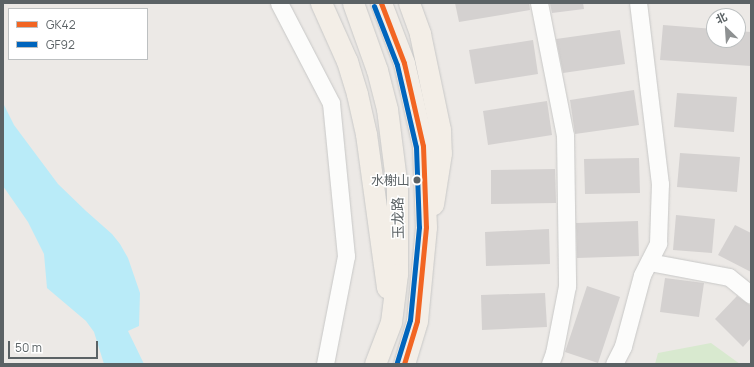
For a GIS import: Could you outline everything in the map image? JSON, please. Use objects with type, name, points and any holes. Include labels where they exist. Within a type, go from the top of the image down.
[{"type":"main road","points":[[321,3],[347,61],[357,94],[366,134],[391,322]]},
{"type":"main road","name":"玉龙路","points":[[353,3],[377,70],[387,109],[397,188],[397,274],[391,322],[375,364]]},
{"type":"main road","name":"玉龙路","points":[[381,3],[404,62],[423,146],[426,227],[417,321],[404,364]]},
{"type":"main road","points":[[410,3],[422,41],[440,130],[441,153],[436,195],[426,227]]},
{"type":"street","points":[[279,3],[331,103],[346,256],[325,364]]},
{"type":"street","points":[[539,3],[565,135],[567,286],[554,353],[550,364]]},
{"type":"street","points":[[614,364],[623,346],[642,275],[658,243],[660,184],[638,3]]},
{"type":"street","points":[[649,262],[729,277],[751,295]]},
{"type":"green space","points":[[711,343],[740,364],[655,364],[658,353]]},
{"type":"water","points":[[3,103],[14,125],[58,184],[112,234],[128,258],[140,293],[139,326],[128,331],[144,364],[104,364],[94,332],[86,321],[47,288],[44,254],[28,222],[3,186]]},
{"type":"building","points":[[455,3],[529,3],[530,10],[459,22]]},
{"type":"building","points":[[550,3],[583,3],[584,9],[552,13]]},
{"type":"building","points":[[663,25],[706,28],[706,48],[746,48],[746,32],[751,32],[751,66],[660,60]]},
{"type":"building","points":[[620,30],[625,64],[563,73],[556,39]]},
{"type":"building","points":[[533,40],[538,74],[475,84],[469,50]]},
{"type":"building","points":[[634,90],[639,125],[575,134],[570,100]]},
{"type":"building","points":[[677,93],[737,97],[734,132],[674,127]]},
{"type":"building","points":[[547,101],[552,135],[488,145],[483,111]]},
{"type":"building","points":[[680,153],[740,157],[737,192],[677,187]]},
{"type":"building","points":[[639,158],[640,193],[585,194],[584,159]]},
{"type":"building","points":[[555,169],[556,203],[491,204],[491,170]]},
{"type":"building","points":[[676,215],[715,219],[712,253],[673,250]]},
{"type":"building","points":[[638,221],[639,256],[577,258],[576,223]]},
{"type":"building","points":[[735,225],[751,233],[751,272],[718,255]]},
{"type":"building","points":[[549,229],[550,264],[486,266],[485,232]]},
{"type":"building","points":[[665,278],[704,283],[699,317],[660,312]]},
{"type":"building","points":[[587,286],[620,297],[598,363],[565,352]]},
{"type":"building","points":[[545,293],[547,327],[482,330],[481,295]]},
{"type":"building","points":[[737,296],[751,306],[751,338],[743,347],[715,319]]},
{"type":"transit line","name":"GK42","points":[[381,3],[404,63],[423,146],[426,227],[417,321],[404,364]]},
{"type":"transit line","name":"GF92","points":[[374,6],[397,65],[416,147],[419,227],[410,320],[397,362]]},
{"type":"place","name":"水榭山","points":[[417,180]]}]
